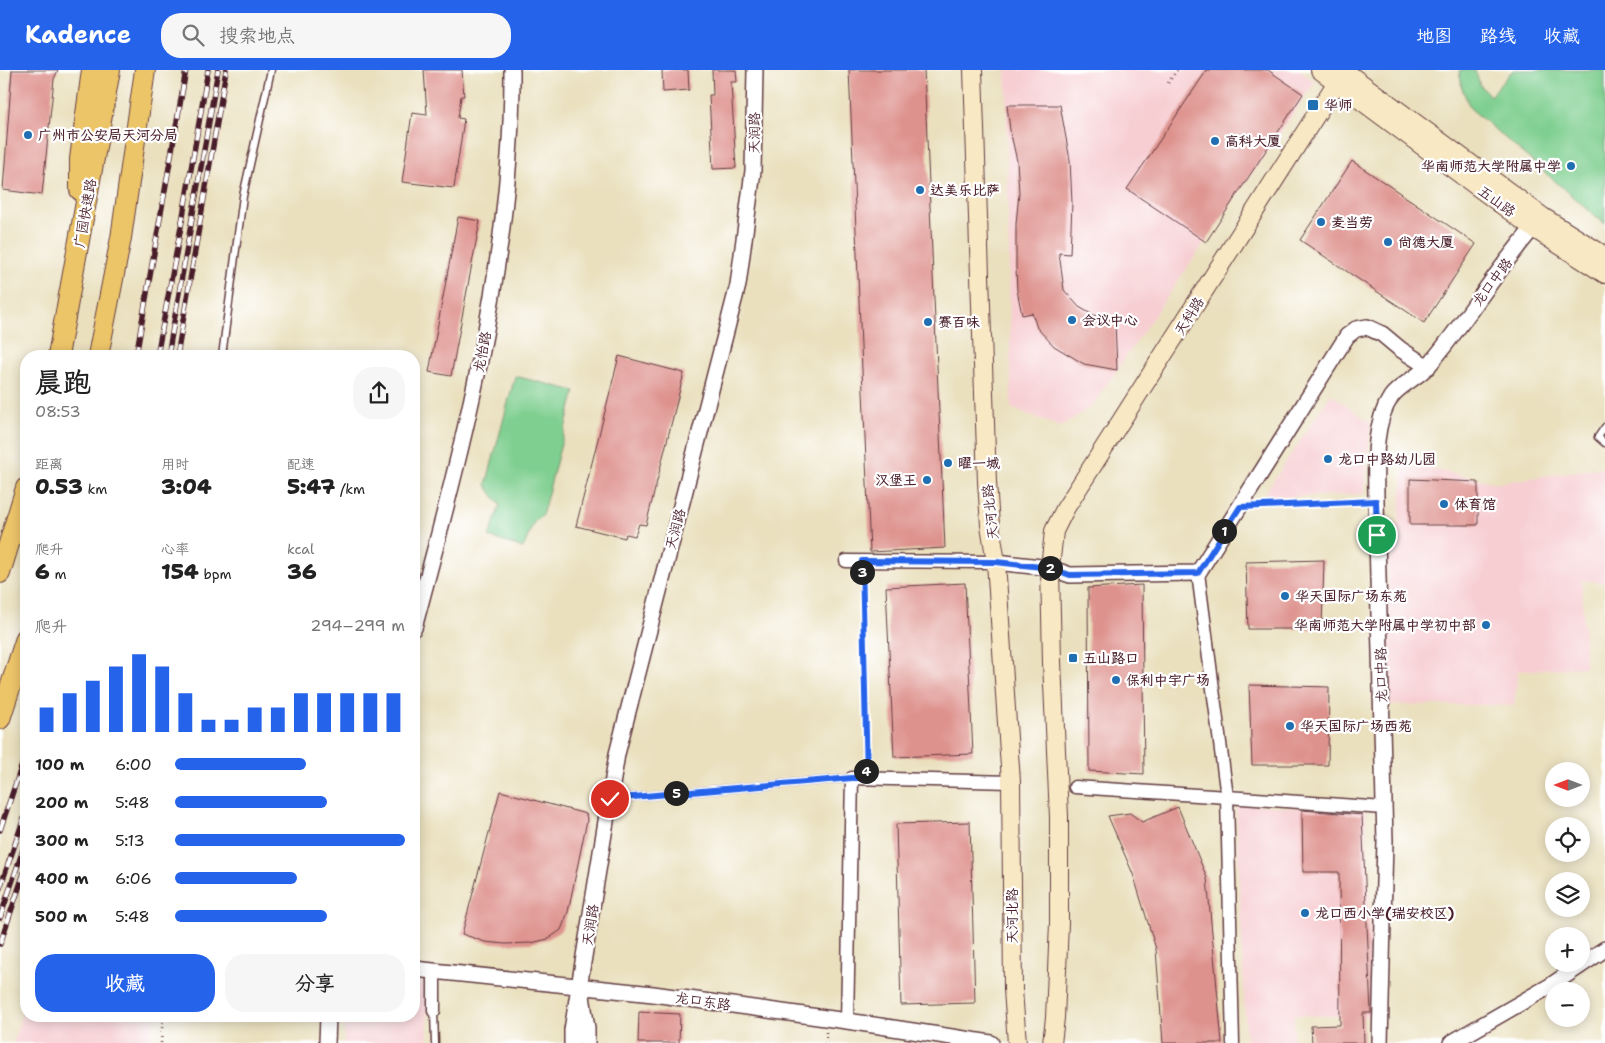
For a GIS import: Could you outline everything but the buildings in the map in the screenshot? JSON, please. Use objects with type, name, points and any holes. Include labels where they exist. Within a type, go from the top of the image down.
[{"type":"highway","points":[[82,234],[80,159],[92,70]]},
{"type":"highway","name":"广园快速路","points":[[59,350],[82,234],[110,70]]},
{"type":"highway","points":[[99,350],[121,238],[146,70]]},
{"type":"highway","points":[[0,573],[20,508]]},
{"type":"highway","points":[[0,718],[20,656]]},
{"type":"main road","name":"天河北路","points":[[973,70],[986,482],[996,562],[1010,782],[1012,990],[1017,1043]]},
{"type":"main road","name":"五山路","points":[[1320,70],[1342,75],[1605,274]]},
{"type":"main road","name":"天科路","points":[[1050,568],[1054,531],[1065,509],[1342,75]]},
{"type":"main road","name":"五山路","points":[[1538,222],[1605,256]]},
{"type":"main road","points":[[1050,568],[1058,817],[1059,913],[1056,1018],[1052,1043]]},
{"type":"street","name":"龙怡路","points":[[420,582],[461,449],[490,313],[510,151],[512,70]]},
{"type":"street","name":"天润路","points":[[572,1043],[572,1030],[617,754],[738,285],[753,171],[755,70]]},
{"type":"street","name":"龙口中路","points":[[1380,1043],[1384,808],[1376,501],[1378,434],[1391,396],[1428,367],[1538,222]]},
{"type":"street","points":[[1233,1043],[1227,797],[1198,573],[1347,336],[1356,329],[1367,328],[1382,334],[1400,349],[1428,367]]},
{"type":"street","points":[[846,561],[996,562],[1050,568],[1070,575],[1198,573]]},
{"type":"street","points":[[847,1021],[852,778],[1010,782]]},
{"type":"street","points":[[1075,787],[1384,808]]},
{"type":"street","points":[[1451,1043],[1550,986],[1605,949]]},
{"type":"street","name":"龙口东路","points":[[420,969],[653,994],[991,1043]]},
{"type":"street","points":[[434,971],[434,1011]]},
{"type":"street","name":"天润路","points":[[580,987],[588,1028],[587,1043]]},
{"type":"street","points":[[327,1043],[328,1022]]},
{"type":"street","points":[[338,1022],[338,1043]]},
{"type":"lane","points":[[223,350],[243,196],[271,70]]},
{"type":"lane","points":[[1605,427],[1598,437],[1605,443]]},
{"type":"lane","points":[[610,799],[852,778]]},
{"type":"lane","points":[[434,1011],[435,1043]]},
{"type":"path","points":[[1168,83],[1177,70]]},
{"type":"path","points":[[1240,507],[1376,501]]},
{"type":"path","points":[[862,561],[867,778]]},
{"type":"path","points":[[161,1043],[163,1022]]},
{"type":"shaded area","points":[[1006,70],[1300,70],[1315,82],[1092,406],[1061,427],[1011,408]]},
{"type":"shaded area","name":"龙口中路幼儿园","points":[[1331,394],[1371,423],[1364,494],[1262,498]]},
{"type":"shaded area","name":"华南师范大学附属中学初中部","points":[[1404,463],[1497,483],[1605,467],[1605,583],[1582,580],[1585,667],[1518,671],[1514,705],[1389,705],[1388,549],[1399,521]]},
{"type":"shaded area","name":"龙口西小学(瑞安校区)","points":[[1236,804],[1366,811],[1374,1017],[1294,1015],[1293,1043],[1246,1043]]},
{"type":"shaded area","points":[[420,981],[427,982],[428,1043],[344,1043],[344,1022],[420,1022]]},
{"type":"shaded area","points":[[20,1020],[20,1022],[153,1022],[151,1043],[13,1043]]},
{"type":"green space","name":"华南师范大学附属中学","points":[[1459,70],[1475,70],[1480,85],[1490,96],[1513,70],[1605,70],[1605,224],[1470,108],[1462,88]]},
{"type":"green space","points":[[515,376],[575,391],[542,516],[535,520],[523,548],[489,537],[500,505],[486,485]]},
{"type":"railway","points":[[137,350],[186,70]]},
{"type":"railway","points":[[158,350],[208,70]]},
{"type":"railway","points":[[169,350],[218,70]]},
{"type":"railway","points":[[178,350],[226,70]]},
{"type":"railway","points":[[0,830],[20,771]]},
{"type":"railway","points":[[0,888],[20,830]]},
{"type":"railway","points":[[0,918],[20,859]]},
{"type":"railway","points":[[0,944],[20,885]]},
{"type":"place","name":"华师","points":[[1313,105]]},
{"type":"place","name":"广州市公安局天河分局","points":[[28,135]]},
{"type":"place","name":"高科大厦","points":[[1215,141]]},
{"type":"place","name":"华南师范大学附属中学","points":[[1571,166]]},
{"type":"place","name":"达美乐比萨","points":[[920,190]]},
{"type":"place","name":"麦当劳","points":[[1321,222]]},
{"type":"place","name":"尚德大厦","points":[[1388,242]]},
{"type":"place","name":"会议中心","points":[[1072,320]]},
{"type":"place","name":"赛百味","points":[[928,322]]},
{"type":"place","name":"龙口中路幼儿园","points":[[1328,459]]},
{"type":"place","name":"曜一城","points":[[948,463]]},
{"type":"place","name":"汉堡王","points":[[927,480]]},
{"type":"place","name":"体育馆","points":[[1444,504]]},
{"type":"place","name":"华天国际广场东苑","points":[[1285,596]]},
{"type":"place","name":"华南师范大学附属中学初中部","points":[[1486,625]]},
{"type":"place","name":"五山路口","points":[[1073,658]]},
{"type":"place","name":"保利中宇广场","points":[[1116,680]]},
{"type":"place","name":"华天国际广场西苑","points":[[1290,726]]},
{"type":"place","name":"龙口西小学(瑞安校区)","points":[[1305,913]]},
{"type":"route","points":[[610,799],[867,778],[862,561],[996,562],[1050,568],[1070,575],[1198,573],[1240,507],[1376,501],[1377,535]]}]
